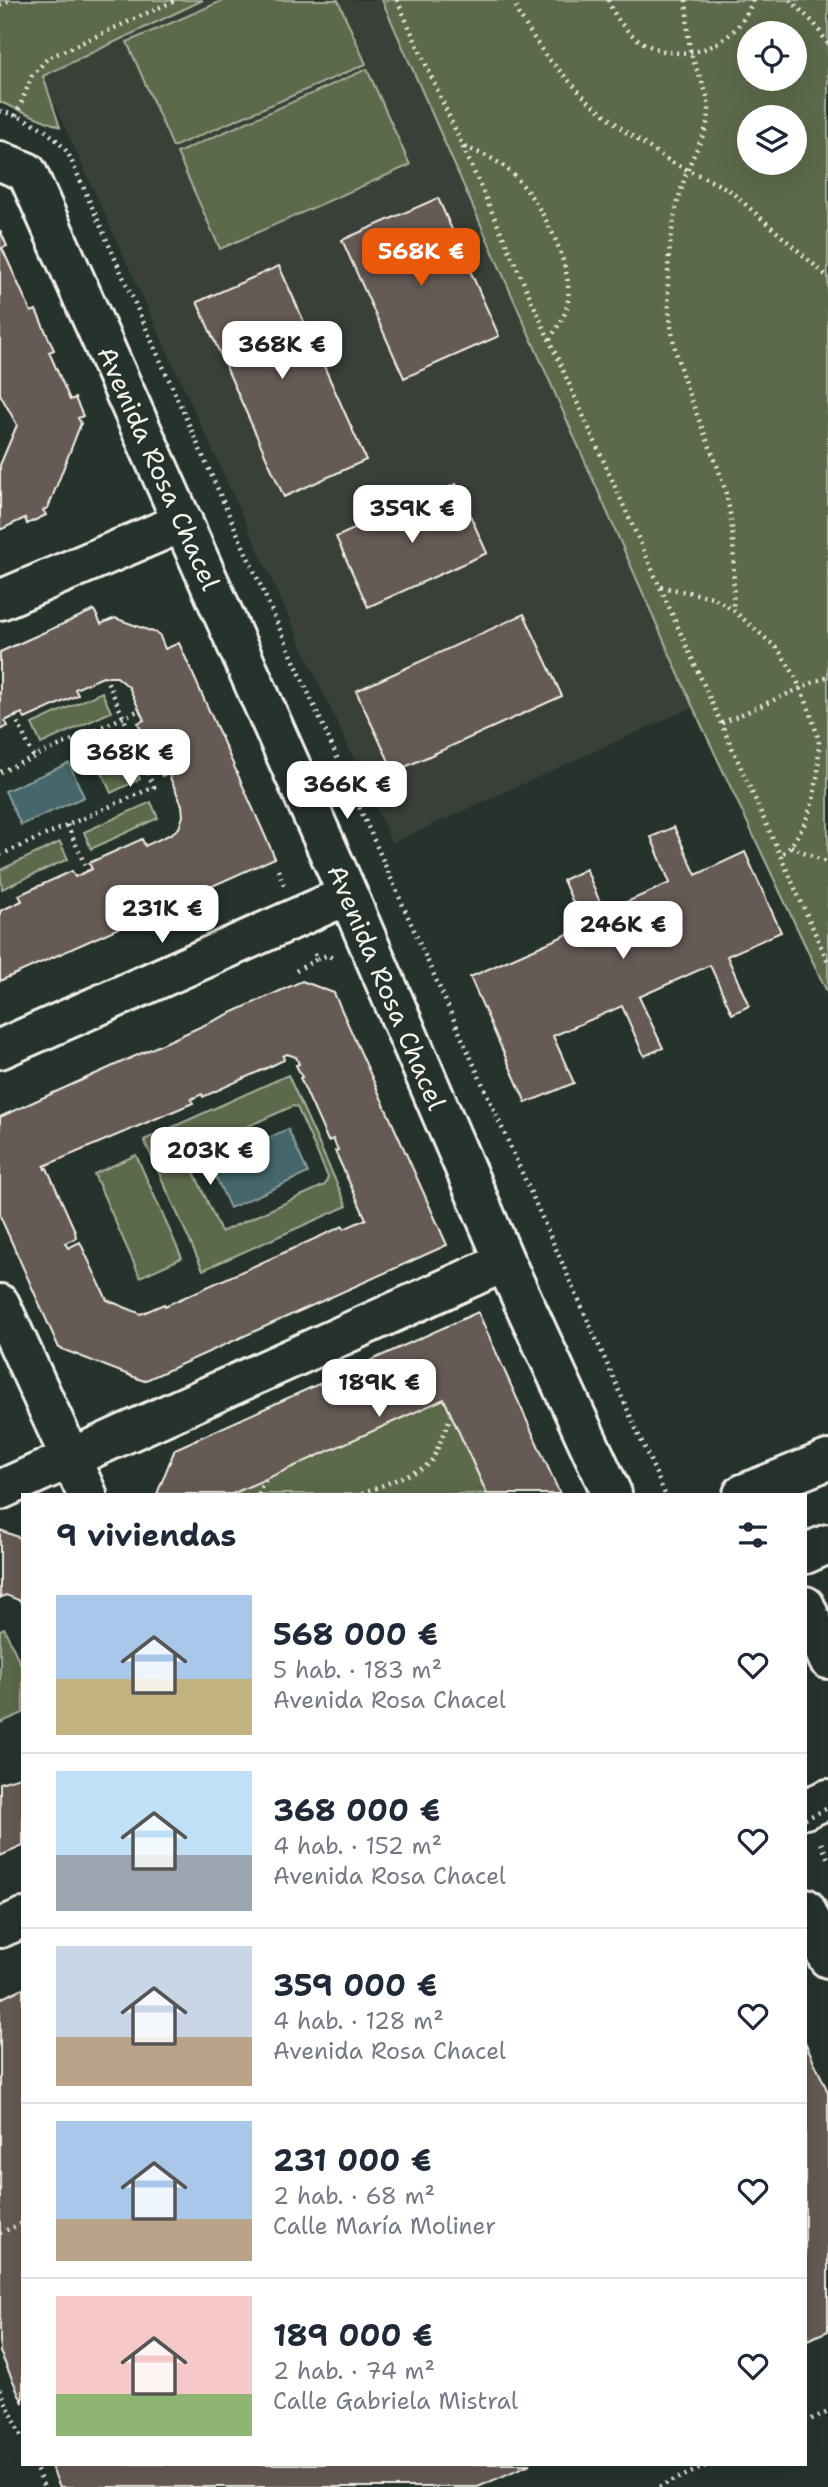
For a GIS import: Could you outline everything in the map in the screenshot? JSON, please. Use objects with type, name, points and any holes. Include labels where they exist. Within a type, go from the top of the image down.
[{"type":"street","name":"Avenida Rosa Chacel","points":[[14,167],[183,522],[348,895],[505,1262],[612,1493]]},
{"type":"street","points":[[0,600],[183,522]]},
{"type":"street","points":[[0,1049],[348,895]]},
{"type":"street","points":[[0,1490],[505,1262]]},
{"type":"street","points":[[0,1304],[87,1493]]},
{"type":"street","points":[[751,1493],[828,1460]]},
{"type":"street","points":[[807,1553],[828,1544]]},
{"type":"street","points":[[807,1809],[828,1799]]},
{"type":"street","points":[[807,1912],[828,1958]]},
{"type":"street","points":[[0,1928],[21,1919]]},
{"type":"path","points":[[0,5],[11,0]]},
{"type":"path","points":[[16,116],[32,76],[48,58],[176,0]]},
{"type":"path","points":[[397,0],[828,962]]},
{"type":"path","points":[[514,0],[519,15],[545,55],[585,98],[626,132],[671,162],[728,189],[828,277]]},
{"type":"path","points":[[608,0],[615,16],[630,34],[649,46],[671,53],[691,53],[709,48],[730,35],[749,11],[753,0]]},
{"type":"path","points":[[686,0],[691,53],[702,79],[709,109],[704,135],[688,169],[672,225],[668,282],[672,331],[683,380],[724,486],[734,538],[733,610]]},
{"type":"path","points":[[790,0],[814,23],[828,44]]},
{"type":"path","points":[[0,111],[37,123],[68,153],[665,1493]]},
{"type":"path","points":[[464,146],[500,163],[524,186],[546,217],[564,263],[569,298],[563,319],[550,339]]},
{"type":"path","points":[[660,586],[713,597],[733,610],[778,649],[800,688],[818,740],[818,773],[813,801],[805,823],[781,856]]},
{"type":"path","points":[[0,855],[154,786],[105,676]]},
{"type":"path","points":[[722,723],[828,676]]},
{"type":"path","points":[[0,772],[140,710]]},
{"type":"path","points":[[15,716],[34,758]]},
{"type":"path","points":[[139,752],[149,748]]},
{"type":"path","points":[[67,825],[88,871]]},
{"type":"path","points":[[790,846],[828,863]]},
{"type":"path","points":[[364,1493],[425,1468],[433,1459],[451,1416]]},
{"type":"path","points":[[259,1493],[266,1479]]},
{"type":"path","points":[[807,1818],[828,1808]]},
{"type":"path","points":[[0,2233],[21,2223]]},
{"type":"path","points":[[0,2389],[21,2436]]},
{"type":"path","points":[[807,2421],[828,2412]]},
{"type":"path","points":[[35,2466],[44,2487]]},
{"type":"path","points":[[659,2487],[706,2466]]},
{"type":"shaded area","points":[[203,0],[382,0],[693,707],[392,843],[42,77]]},
{"type":"green space","points":[[0,0],[203,0],[43,76],[60,127],[0,102]]},
{"type":"green space","points":[[224,0],[338,0],[366,64],[173,147],[127,42]]},
{"type":"green space","points":[[382,0],[828,0],[828,994],[693,707]]},
{"type":"green space","points":[[367,69],[410,165],[220,249],[177,153]]},
{"type":"green space","points":[[102,692],[111,712],[41,744],[32,724]]},
{"type":"green space","points":[[119,733],[140,779],[111,793],[90,746]]},
{"type":"green space","points":[[151,802],[158,818],[91,849],[84,832]]},
{"type":"green space","points":[[60,842],[68,859],[2,889],[0,870]]},
{"type":"green space","points":[[288,1075],[347,1206],[203,1270],[144,1140]],"holes":[[[293,1106],[297,1107],[328,1177],[325,1185],[221,1232],[186,1154]]]},
{"type":"green space","points":[[136,1155],[182,1258],[140,1277],[94,1174]]},
{"type":"green space","points":[[444,1399],[487,1493],[234,1493]]},
{"type":"green space","points":[[4,1628],[21,1665],[21,1714],[0,1723],[0,1630]]},
{"type":"water","points":[[69,763],[84,797],[21,825],[5,791]]},
{"type":"water","points":[[288,1129],[308,1173],[230,1208],[210,1164]]},
{"type":"building","points":[[438,198],[499,336],[404,378],[342,240]]},
{"type":"building","points":[[0,230],[7,246],[2,248],[31,312],[36,310],[54,350],[49,352],[70,400],[75,398],[83,416],[78,418],[81,423],[48,508],[43,510],[46,515],[27,524],[25,518],[0,530],[0,465],[17,425],[0,394]]},
{"type":"building","points":[[279,266],[366,460],[284,497],[197,302]]},
{"type":"building","points":[[456,484],[487,553],[368,607],[336,537]]},
{"type":"building","points":[[94,610],[101,624],[115,618],[159,634],[165,649],[179,643],[275,858],[0,981],[0,911],[22,901],[19,895],[72,871],[75,877],[92,869],[89,863],[142,839],[145,846],[171,834],[179,828],[183,816],[182,805],[168,773],[162,776],[138,723],[144,720],[129,687],[117,677],[103,677],[75,689],[78,695],[25,719],[22,713],[15,716],[5,721],[8,726],[0,730],[0,652]]},
{"type":"building","points":[[524,614],[562,696],[394,772],[356,691]]},
{"type":"building","points":[[674,827],[696,875],[745,852],[781,932],[727,956],[749,1006],[732,1014],[710,965],[639,997],[663,1048],[644,1056],[622,1006],[553,1036],[574,1083],[526,1103],[470,977],[584,927],[563,880],[586,869],[604,912],[670,883],[651,837]]},
{"type":"building","points":[[302,981],[334,993],[447,1245],[144,1381],[59,1348],[0,1216],[0,1117]],"holes":[[[287,1054],[296,1057],[299,1064],[296,1065],[302,1077],[300,1078],[328,1141],[333,1139],[338,1150],[335,1151],[366,1219],[344,1229],[343,1226],[165,1306],[164,1304],[141,1314],[107,1300],[80,1242],[68,1248],[65,1243],[76,1238],[75,1231],[44,1166],[193,1103],[191,1099],[202,1094],[203,1097],[284,1060],[283,1056]]]},
{"type":"building","points":[[478,1312],[560,1493],[487,1493],[444,1399],[234,1493],[157,1493],[175,1449]]},
{"type":"building","points":[[0,1530],[21,1538],[21,1601],[6,1595],[0,1598]]},
{"type":"building","points":[[21,1777],[21,1847],[0,1856],[0,1783]]},
{"type":"building","points":[[21,1989],[21,2399],[0,2352],[0,1999]]},
{"type":"building","points":[[807,2046],[828,2092],[828,2331],[807,2340]]},
{"type":"building","points":[[51,2466],[525,2466],[478,2487],[60,2487]]}]
